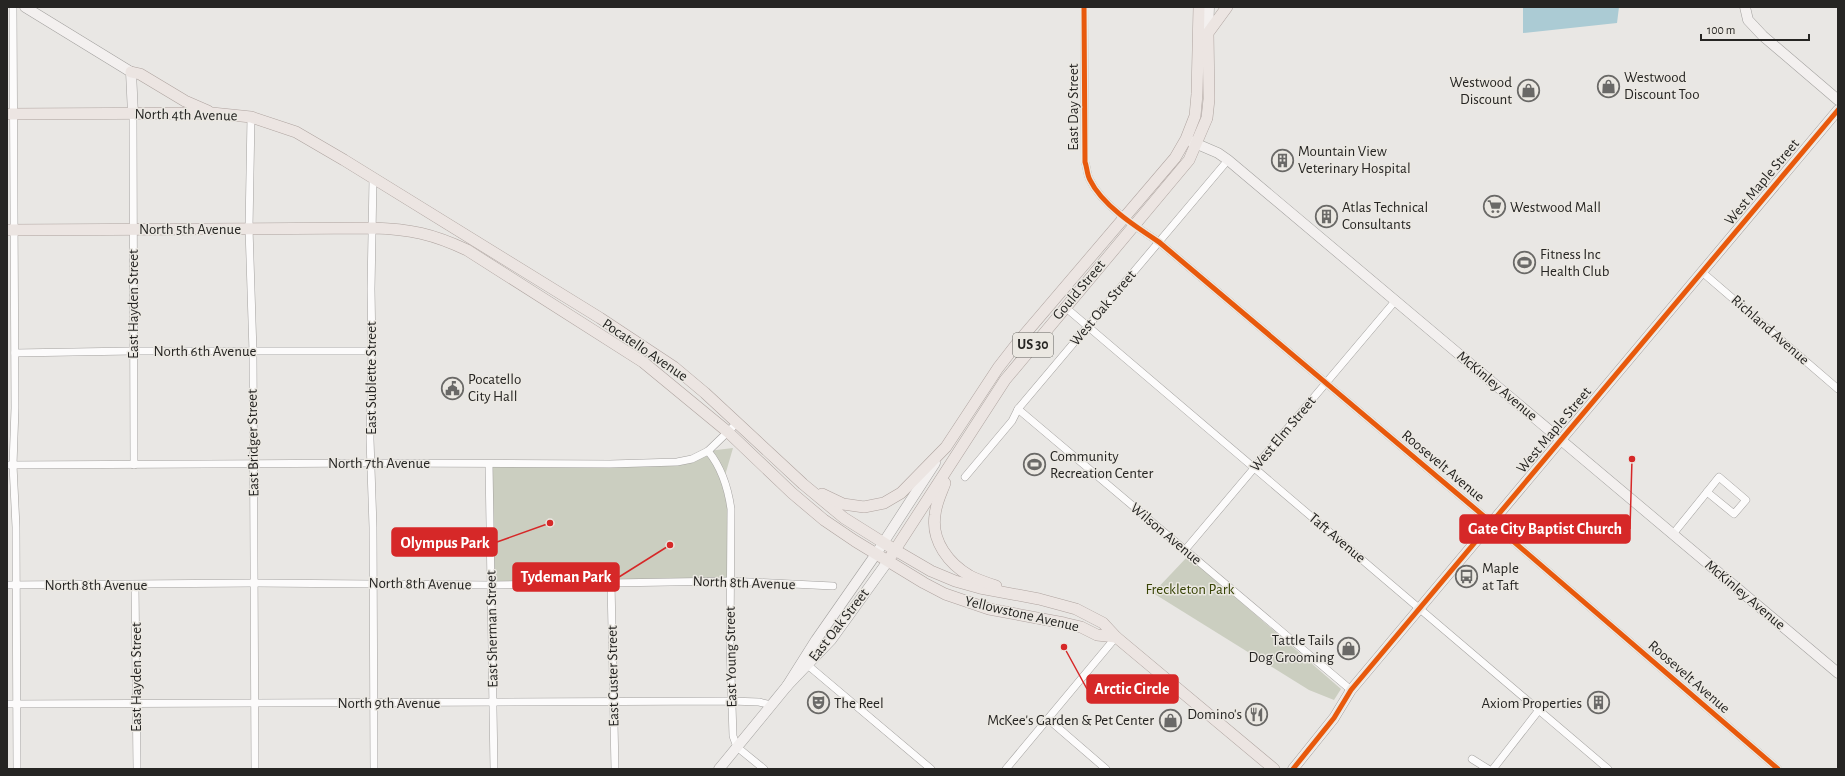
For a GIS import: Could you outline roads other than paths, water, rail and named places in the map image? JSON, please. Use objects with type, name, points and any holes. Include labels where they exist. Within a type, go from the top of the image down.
[{"type":"main road","name":"US 30","points":[[1186,139],[1195,116],[1199,7]]},
{"type":"main road","points":[[1208,33],[1226,7]]},
{"type":"main road","name":"US 30","points":[[1197,143],[1207,118],[1209,99],[1208,33]]},
{"type":"main road","points":[[131,72],[140,74],[185,101],[212,113]]},
{"type":"main road","name":"North 4th Avenue","points":[[10,114],[212,113],[251,116],[296,132],[373,178]]},
{"type":"main road","name":"Gould Street","points":[[946,447],[1008,354],[1175,158],[1186,139]]},
{"type":"main road","name":"Gould Street","points":[[888,561],[1005,380],[1189,160],[1197,143]]},
{"type":"main road","name":"Pocatello Avenue","points":[[373,178],[656,355],[685,375],[803,484],[844,518],[894,550]]},
{"type":"main road","name":"North 5th Avenue","points":[[10,230],[373,228]]},
{"type":"main road","name":"Pocatello Avenue","points":[[373,228],[403,229],[430,235],[467,250],[643,362],[728,432],[792,493],[824,520],[888,561]]},
{"type":"main road","points":[[969,434],[939,497],[934,518],[936,535],[949,560],[963,572],[1014,595]]},
{"type":"main road","name":"US 30","points":[[803,484],[843,504],[875,506],[890,500],[901,493],[946,447]]},
{"type":"main road","name":"Yellowstone Avenue","points":[[894,550],[931,571],[955,581],[1076,610],[1103,623],[1116,637],[1274,769]]},
{"type":"main road","name":"Yellowstone Avenue","points":[[888,561],[931,587],[968,603],[989,609],[1070,624],[1081,627],[1097,635],[1116,637]]},
{"type":"street","points":[[12,7],[10,230],[14,353],[10,465],[16,585],[17,769]]},
{"type":"street","points":[[24,7],[131,72]]},
{"type":"street","name":"East Day Street","points":[[1084,7],[1085,162],[1090,180],[1107,202],[1124,217]]},
{"type":"street","points":[[1208,33],[1209,7]]},
{"type":"street","points":[[1745,7],[1748,20],[1762,36],[1838,100]]},
{"type":"street","name":"East Hayden Street","points":[[131,72],[134,229],[132,351],[134,465]]},
{"type":"street","name":"West Maple Street","points":[[1293,769],[1334,718],[1351,690],[1838,110]]},
{"type":"street","name":"East Bridger Street","points":[[251,116],[249,228],[253,352],[255,769]]},
{"type":"street","name":"McKinley Avenue","points":[[1186,139],[1197,143],[1228,160],[1838,673]]},
{"type":"street","name":"West Oak Street","points":[[965,477],[1012,421],[1018,408],[1228,160]]},
{"type":"street","name":"East Sublette Street","points":[[373,178],[371,289],[371,463],[374,769]]},
{"type":"street","name":"Roosevelt Avenue","points":[[1124,217],[1159,242],[1492,523],[1778,769]]},
{"type":"street","name":"Richland Avenue","points":[[1702,272],[1838,389]]},
{"type":"street","name":"West Elm Street","points":[[1186,550],[1396,300]]},
{"type":"street","name":"Taft Avenue","points":[[1065,307],[1608,769]]},
{"type":"street","name":"North 6th Avenue","points":[[14,353],[132,351],[372,351]]},
{"type":"street","name":"Wilson Avenue","points":[[1018,408],[1351,690]]},
{"type":"street","name":"North 7th Avenue","points":[[10,465],[677,462],[692,459],[708,451],[737,423]]},
{"type":"street","name":"Gould Street","points":[[876,554],[946,447]]},
{"type":"street","name":"East Young Street","points":[[708,451],[714,458],[724,479],[731,509],[729,580],[731,701],[733,736],[737,747]]},
{"type":"street","name":"East Sherman Street","points":[[489,464],[494,769]]},
{"type":"street","points":[[1673,534],[1719,477],[1746,500],[1734,514],[1707,492]]},
{"type":"street","name":"East Oak Street","points":[[719,769],[805,663],[876,554]]},
{"type":"street","name":"East Oak Street","points":[[805,663],[844,623],[888,561]]},
{"type":"street","name":"North 8th Avenue","points":[[7,585],[373,583],[491,585],[729,580],[833,586]]},
{"type":"street","name":"East Custer Street","points":[[611,583],[612,702],[615,769]]},
{"type":"street","name":"East Hayden Street","points":[[135,585],[135,704],[137,769]]},
{"type":"street","points":[[1006,769],[1116,637]]},
{"type":"street","points":[[805,663],[931,769]]},
{"type":"street","name":"North 9th Avenue","points":[[7,704],[731,701],[760,702],[771,705]]},
{"type":"street","points":[[1493,769],[1539,710]]},
{"type":"street","points":[[1048,719],[1106,769]]},
{"type":"street","points":[[737,747],[764,769]]},
{"type":"street","points":[[1472,759],[1488,769]]},
{"type":"water","points":[[1523,7],[1619,7],[1617,23],[1523,33]]},
{"type":"place","name":"Westwood Discount Too","points":[[1609,86]]},
{"type":"place","name":"Westwood Discount","points":[[1528,91]]},
{"type":"place","name":"Mountain View Veterinary Hospital","points":[[1283,160]]},
{"type":"place","name":"Westwood Mall","points":[[1495,207]]},
{"type":"place","name":"Atlas Technical Consultants","points":[[1327,216]]},
{"type":"place","name":"Fitness Inc Health Club","points":[[1524,263]]},
{"type":"place","name":"Pocatello City Hall","points":[[452,388]]},
{"type":"place","name":"Gate City Baptist Church","points":[[1632,459]]},
{"type":"place","name":"Community Recreation Center","points":[[1035,465]]},
{"type":"place","name":"Olympus Park","points":[[550,523]]},
{"type":"place","name":"Tydeman Park","points":[[670,545]]},
{"type":"place","name":"Maple at Taft","points":[[1466,577]]},
{"type":"place","name":"Arctic Circle","points":[[1064,647]]},
{"type":"place","name":"Tattle Tails Dog Grooming","points":[[1349,649]]},
{"type":"place","name":"The Reel","points":[[818,703]]},
{"type":"place","name":"Axiom Properties","points":[[1598,703]]},
{"type":"place","name":"Domino's","points":[[1257,714]]},
{"type":"place","name":"McKee's Garden & Pet Center","points":[[1170,720]]},
{"type":"park label","name":"Freckleton Park","points":[[1190,589]]}]
